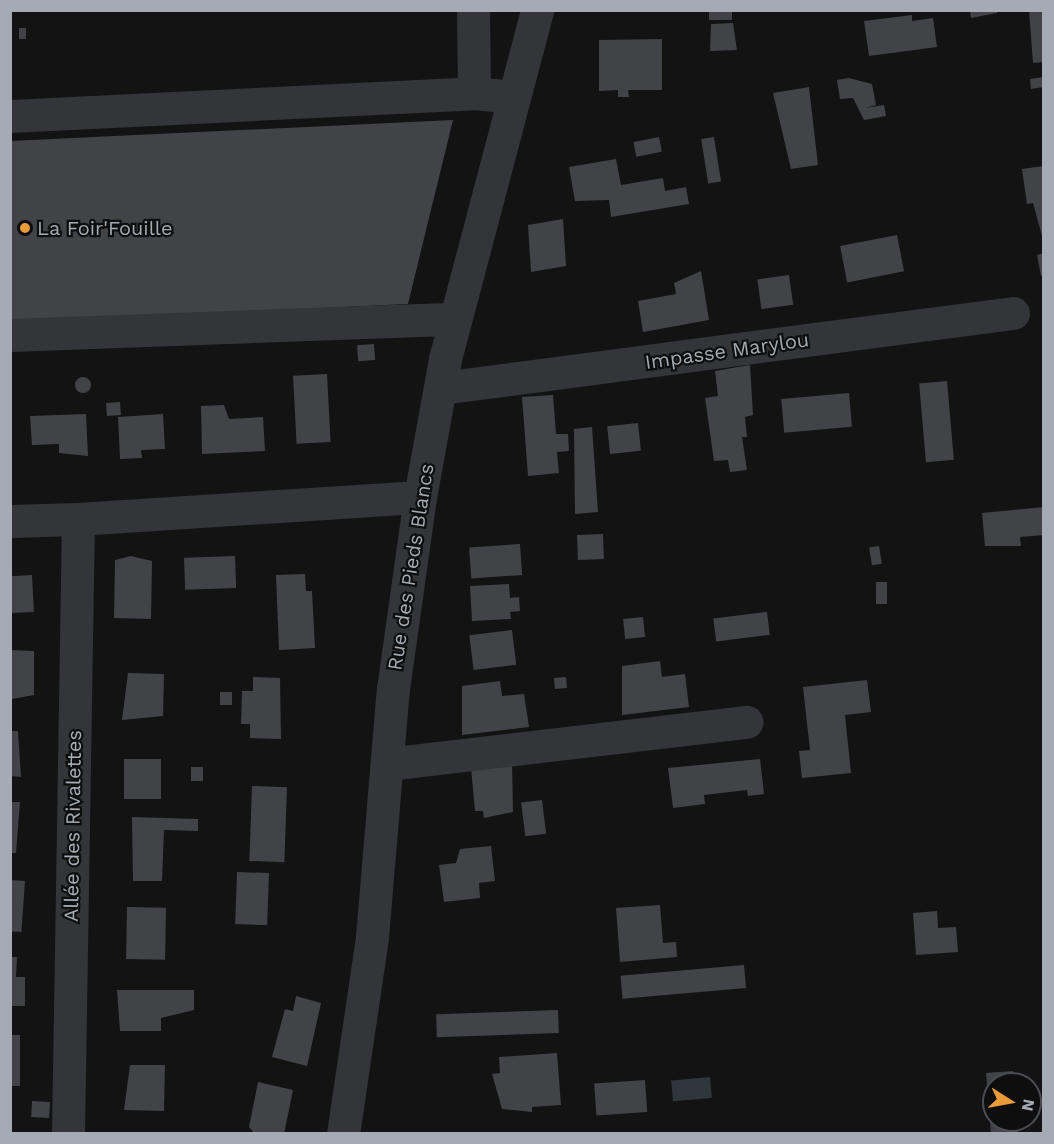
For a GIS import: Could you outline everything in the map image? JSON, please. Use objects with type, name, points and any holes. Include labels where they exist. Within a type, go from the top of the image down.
[{"type":"street","points":[[473,10],[474,93]]},
{"type":"street","name":"Rue des Pieds Blancs","points":[[343,1134],[372,937],[387,764],[420,497],[455,319],[537,10]]},
{"type":"street","points":[[10,116],[474,93],[514,97]]},
{"type":"street","name":"Impasse Marylou","points":[[441,388],[1012,313]]},
{"type":"street","points":[[10,335],[455,319]]},
{"type":"street","points":[[10,521],[78,519],[420,497]]},
{"type":"street","name":"Allée des Rivalettes","points":[[68,1134],[78,519]]},
{"type":"street","points":[[387,764],[747,722]]},
{"type":"shaded area","points":[[710,1077],[712,1098],[673,1101],[671,1080]]},
{"type":"building","points":[[709,10],[732,10],[732,20],[709,20]]},
{"type":"building","points":[[970,10],[997,10],[997,13],[971,18]]},
{"type":"building","points":[[1029,10],[1044,10],[1044,62],[1033,63]]},
{"type":"building","points":[[912,15],[912,21],[933,18],[937,47],[869,56],[864,21]]},
{"type":"building","points":[[733,23],[737,50],[710,51],[711,24]]},
{"type":"building","points":[[19,28],[26,28],[26,39],[19,39]]},
{"type":"building","points":[[662,39],[662,90],[628,90],[629,97],[618,97],[618,90],[599,91],[599,40]]},
{"type":"building","points":[[1044,77],[1044,87],[1031,89],[1030,79]]},
{"type":"building","points":[[849,78],[872,84],[876,105],[865,108],[884,105],[886,116],[864,120],[853,98],[840,99],[837,80]]},
{"type":"building","points":[[809,87],[818,165],[791,169],[773,93]]},
{"type":"building","points":[[453,120],[408,304],[10,322],[10,141]]},
{"type":"building","points":[[659,137],[662,152],[636,157],[633,142]]},
{"type":"building","points":[[714,137],[721,181],[708,183],[701,139]]},
{"type":"building","points":[[616,159],[621,185],[663,178],[665,191],[686,187],[689,204],[611,217],[609,200],[575,201],[569,167]]},
{"type":"building","points":[[1044,166],[1044,236],[1042,236],[1033,203],[1027,204],[1022,169]]},
{"type":"building","points":[[563,219],[566,266],[531,272],[528,225]]},
{"type":"building","points":[[897,235],[904,271],[847,282],[840,246]]},
{"type":"building","points":[[1044,253],[1044,275],[1041,276],[1037,255]]},
{"type":"building","points":[[701,271],[709,320],[643,332],[638,301],[676,294],[674,283]]},
{"type":"building","points":[[789,275],[793,305],[761,309],[757,279]]},
{"type":"building","points":[[374,344],[375,360],[358,361],[357,345]]},
{"type":"building","points":[[750,365],[753,415],[745,417],[747,437],[742,437],[747,470],[730,472],[728,460],[714,461],[705,398],[718,396],[715,371]]},
{"type":"building","points":[[327,374],[331,442],[297,444],[293,376]]},
{"type":"building","points":[[80,377],[86,377],[91,385],[89,391],[80,393],[75,388],[75,382]]},
{"type":"building","points":[[947,381],[954,460],[926,462],[919,383]]},
{"type":"building","points":[[849,393],[852,427],[784,433],[781,399]]},
{"type":"building","points":[[553,395],[556,434],[568,434],[569,451],[557,452],[559,473],[528,476],[522,397]]},
{"type":"building","points":[[120,402],[121,415],[107,416],[106,403]]},
{"type":"building","points":[[224,405],[229,419],[263,417],[265,451],[202,454],[201,406]]},
{"type":"building","points":[[86,414],[88,456],[59,453],[59,444],[32,445],[30,416]]},
{"type":"building","points":[[163,414],[165,449],[141,450],[142,458],[120,459],[118,417]]},
{"type":"building","points":[[638,423],[641,451],[610,454],[607,426]]},
{"type":"building","points":[[592,427],[598,512],[575,514],[574,429]]},
{"type":"building","points":[[1044,507],[1044,535],[1020,537],[1021,546],[985,546],[982,513]]},
{"type":"building","points":[[603,534],[604,559],[578,560],[577,535]]},
{"type":"building","points":[[520,544],[522,575],[471,578],[469,548]]},
{"type":"building","points":[[879,546],[882,564],[872,565],[869,548]]},
{"type":"building","points":[[131,556],[152,561],[151,619],[114,618],[115,560]]},
{"type":"building","points":[[235,556],[236,588],[185,590],[184,558]]},
{"type":"building","points":[[305,574],[306,591],[312,591],[315,648],[279,650],[276,575]]},
{"type":"building","points":[[32,575],[34,612],[12,613],[10,576]]},
{"type":"building","points":[[876,582],[887,582],[887,604],[876,604]]},
{"type":"building","points":[[509,584],[510,598],[519,597],[520,611],[510,612],[511,619],[472,621],[470,586]]},
{"type":"building","points":[[767,612],[770,635],[716,641],[713,619]]},
{"type":"building","points":[[643,617],[645,637],[625,639],[623,619]]},
{"type":"building","points":[[512,630],[516,665],[474,670],[469,635]]},
{"type":"building","points":[[10,650],[34,651],[34,695],[12,699]]},
{"type":"building","points":[[660,661],[662,677],[685,674],[689,707],[622,715],[622,666]]},
{"type":"building","points":[[128,673],[164,674],[163,716],[122,720]]},
{"type":"building","points":[[253,677],[280,678],[281,739],[250,738],[250,724],[241,724],[242,691],[253,691]]},
{"type":"building","points":[[566,677],[567,688],[555,689],[554,678]]},
{"type":"building","points":[[867,680],[871,712],[845,715],[851,773],[802,778],[799,751],[810,750],[803,687]]},
{"type":"building","points":[[500,681],[502,696],[524,694],[529,727],[462,735],[462,686]]},
{"type":"building","points":[[220,692],[232,692],[232,705],[220,705]]},
{"type":"building","points":[[10,731],[18,731],[21,777],[10,776]]},
{"type":"building","points":[[124,759],[161,759],[161,799],[124,799]]},
{"type":"building","points":[[760,759],[764,794],[748,796],[747,790],[704,795],[705,804],[673,808],[668,768]]},
{"type":"building","points":[[512,762],[513,812],[484,818],[483,811],[475,811],[471,768]]},
{"type":"building","points":[[191,767],[203,767],[203,781],[191,781]]},
{"type":"building","points":[[252,786],[287,787],[284,862],[249,861]]},
{"type":"building","points":[[542,800],[546,834],[525,836],[521,803]]},
{"type":"building","points":[[10,802],[20,802],[16,853],[10,853]]},
{"type":"building","points":[[132,817],[198,819],[198,831],[164,830],[162,881],[133,881]]},
{"type":"building","points":[[491,846],[495,881],[479,883],[480,898],[444,902],[439,865],[456,863],[460,849]]},
{"type":"building","points":[[237,872],[269,873],[267,925],[235,924]]},
{"type":"building","points":[[10,880],[25,881],[21,932],[10,931]]},
{"type":"building","points":[[660,905],[663,943],[676,942],[677,957],[620,962],[616,908]]},
{"type":"building","points":[[127,907],[166,908],[165,960],[126,959]]},
{"type":"building","points":[[937,911],[938,928],[956,927],[958,952],[916,955],[913,913]]},
{"type":"building","points":[[10,957],[17,957],[16,977],[25,977],[25,1006],[10,1006]]},
{"type":"building","points":[[744,965],[746,988],[622,999],[620,976]]},
{"type":"building","points":[[117,990],[194,990],[194,1010],[161,1018],[161,1031],[120,1031]]},
{"type":"building","points":[[296,996],[321,1003],[307,1066],[272,1057],[285,1009],[293,1011]]},
{"type":"building","points":[[558,1010],[559,1033],[437,1037],[436,1014]]},
{"type":"building","points":[[10,1035],[20,1035],[20,1086],[10,1086]]},
{"type":"building","points":[[557,1053],[561,1105],[532,1107],[532,1112],[502,1109],[492,1074],[500,1073],[499,1057]]},
{"type":"building","points":[[130,1065],[165,1065],[164,1111],[124,1110]]},
{"type":"building","points":[[645,1080],[647,1112],[596,1115],[594,1084]]},
{"type":"building","points":[[258,1082],[293,1090],[284,1134],[255,1134],[249,1127]]},
{"type":"building","points":[[32,1101],[50,1102],[49,1118],[31,1117]]},
{"type":"building","points":[[991,1132],[1018,1132],[1018,1134],[991,1134]]},
{"type":"place","name":"La Foir'Fouille","points":[[25,228]]}]
